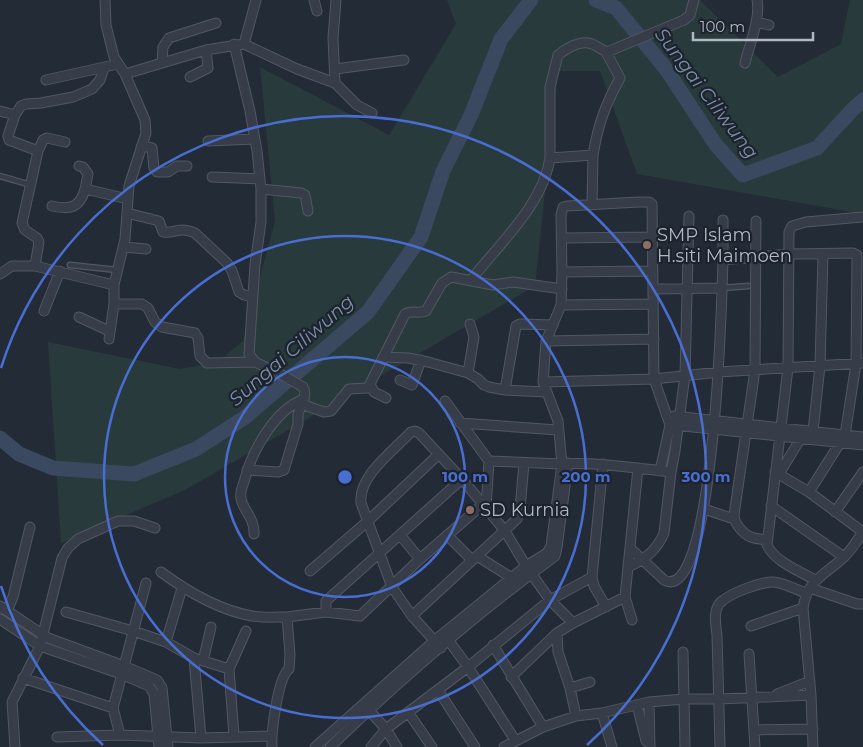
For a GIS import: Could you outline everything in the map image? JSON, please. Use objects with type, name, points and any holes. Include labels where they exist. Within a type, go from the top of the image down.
[{"type":"street","points":[[79,317],[109,335],[114,304],[114,285],[124,247],[126,212],[132,175],[146,133],[145,120],[125,74],[114,57],[108,37],[105,0]]},
{"type":"street","points":[[244,44],[256,0]]},
{"type":"street","points":[[314,0],[317,11]]},
{"type":"street","points":[[335,83],[333,38],[336,0]]},
{"type":"street","points":[[606,52],[670,26],[689,16],[694,0]]},
{"type":"street","points":[[745,63],[756,22],[759,6],[757,0]]},
{"type":"street","points":[[756,22],[769,25]]},
{"type":"street","points":[[162,63],[163,47],[169,38],[216,23]]},
{"type":"street","points":[[470,280],[532,205],[545,179],[550,158],[551,80],[558,55],[570,48],[586,43],[593,44],[606,52],[620,78],[604,108],[596,134],[593,155],[592,204]]},
{"type":"street","points":[[125,74],[206,50],[234,44],[244,44],[297,69],[335,83],[356,105],[372,113]]},
{"type":"street","points":[[234,44],[250,111],[261,189],[261,222],[254,265],[249,354],[254,362],[282,375],[305,390],[298,415],[298,424],[284,470],[278,472],[247,470]]},
{"type":"street","points":[[190,77],[208,68],[206,50]]},
{"type":"street","points":[[335,69],[404,60]]},
{"type":"street","points":[[46,80],[118,64]]},
{"type":"street","points":[[38,151],[9,140],[8,136],[15,115],[21,106],[73,97],[92,89],[100,80],[104,68]]},
{"type":"street","points":[[0,111],[15,115]]},
{"type":"street","points":[[35,266],[39,242],[37,238],[25,230],[22,223],[38,151],[43,140],[47,138],[65,142]]},
{"type":"street","points":[[208,141],[255,139]]},
{"type":"street","points":[[142,147],[152,148],[154,168],[158,172],[168,172],[177,166],[187,166]]},
{"type":"street","points":[[550,158],[593,155]]},
{"type":"street","points":[[52,206],[69,208],[77,204],[82,198],[88,174],[83,167],[79,166]]},
{"type":"street","points":[[212,177],[260,179]]},
{"type":"street","points":[[85,189],[128,199]]},
{"type":"street","points":[[261,189],[305,195],[308,211]]},
{"type":"street","points":[[446,638],[512,578],[554,556],[556,552],[565,463],[557,417],[543,382],[546,340],[561,305],[561,216],[563,207],[651,202],[652,204],[654,379],[658,396],[674,421],[671,472],[664,533],[661,540],[643,561],[628,567]]},
{"type":"street","points":[[126,212],[158,221],[163,232],[184,230],[195,233],[227,263],[232,271],[239,292],[253,297]]},
{"type":"street","points":[[660,471],[685,375],[689,216]]},
{"type":"street","points":[[810,587],[770,552],[767,540],[777,473],[788,368],[789,232],[792,226],[806,222],[862,217]]},
{"type":"street","points":[[630,548],[667,581],[672,582],[677,580],[693,555],[704,509],[719,372],[723,220]]},
{"type":"street","points":[[734,519],[755,370],[756,221]]},
{"type":"street","points":[[562,238],[653,237]]},
{"type":"street","points":[[124,247],[146,248]]},
{"type":"street","points":[[722,260],[789,254],[853,253],[857,255],[859,364],[843,438],[809,492]]},
{"type":"street","points":[[777,473],[807,433],[820,366],[823,254]]},
{"type":"street","points":[[0,274],[12,266],[35,266],[114,285]]},
{"type":"street","points":[[44,311],[60,271]]},
{"type":"street","points":[[562,272],[653,271]]},
{"type":"street","points":[[254,534],[254,527],[241,498],[247,470],[253,454],[278,418],[289,407],[303,402],[324,412],[331,411],[349,389],[366,388],[370,384],[405,314],[408,312],[422,313],[426,311],[446,280],[451,277],[458,277],[497,286],[509,282],[562,289]]},
{"type":"street","points":[[653,289],[722,288]]},
{"type":"street","points":[[114,304],[142,304],[148,308],[155,322],[162,327],[195,333],[198,338],[200,356],[207,363],[254,362]]},
{"type":"street","points":[[561,305],[653,304]]},
{"type":"street","points":[[468,373],[474,337],[470,324]]},
{"type":"street","points":[[505,390],[516,326],[520,324],[553,325]]},
{"type":"street","points":[[546,340],[654,339]]},
{"type":"street","points":[[383,357],[421,360],[468,373],[484,385],[505,390],[547,392]]},
{"type":"street","points":[[400,380],[412,385],[421,360]]},
{"type":"street","points":[[543,382],[654,379],[719,372],[859,364]]},
{"type":"street","points":[[370,384],[374,392],[386,398]]},
{"type":"street","points":[[161,572],[182,588],[214,604],[252,616],[287,617],[326,612],[360,616],[447,534],[484,507],[488,461],[445,401]]},
{"type":"street","points":[[674,421],[843,438],[863,437]]},
{"type":"street","points":[[460,423],[558,430]]},
{"type":"street","points":[[437,645],[412,616],[392,587],[360,496],[364,485],[374,470],[411,432],[415,431],[462,479],[505,531],[550,600],[573,623]]},
{"type":"street","points":[[843,438],[863,445]]},
{"type":"street","points":[[310,571],[368,522],[439,454]]},
{"type":"street","points":[[488,461],[603,464],[671,472]]},
{"type":"street","points":[[412,616],[514,522],[519,514],[524,462]]},
{"type":"street","points":[[603,464],[592,577],[594,586],[606,607]]},
{"type":"street","points":[[632,620],[625,597],[638,468]]},
{"type":"street","points":[[835,512],[863,472]]},
{"type":"street","points":[[777,473],[809,492],[862,536],[844,557],[810,587],[802,608],[812,695],[813,747]]},
{"type":"street","points":[[326,612],[326,601],[462,479]]},
{"type":"street","points":[[771,506],[844,557]]},
{"type":"street","points":[[704,509],[734,519],[743,532],[751,538],[767,540]]},
{"type":"street","points":[[14,747],[12,702],[40,646],[62,558],[68,548],[78,539],[118,521],[134,521],[155,528]]},
{"type":"street","points":[[30,527],[15,588],[4,609],[48,638],[122,670]]},
{"type":"street","points":[[447,534],[475,558],[512,578]]},
{"type":"street","points":[[400,535],[420,559]]},
{"type":"street","points":[[315,747],[529,570]]},
{"type":"street","points":[[371,747],[386,730],[468,667],[550,600],[592,577]]},
{"type":"street","points":[[120,736],[113,708],[146,583]]},
{"type":"street","points":[[720,747],[718,635],[716,623],[716,612],[719,604],[753,586],[777,583],[810,587],[857,604],[863,604]]},
{"type":"street","points":[[166,642],[182,588]]},
{"type":"street","points":[[511,676],[558,633],[573,623],[625,597]]},
{"type":"street","points":[[751,626],[802,608]]},
{"type":"street","points":[[66,612],[133,630],[166,642],[198,660],[229,669]]},
{"type":"street","points":[[272,747],[271,736],[282,680],[285,672],[289,669],[290,655],[287,617]]},
{"type":"street","points":[[0,619],[40,646],[157,680],[161,685],[163,737],[159,747]]},
{"type":"street","points":[[201,738],[198,660],[211,627]]},
{"type":"street","points":[[234,736],[229,669],[246,631]]},
{"type":"street","points":[[558,633],[558,652],[570,688],[576,716]]},
{"type":"street","points":[[446,638],[468,667],[515,740]]},
{"type":"street","points":[[494,644],[511,676],[543,727]]},
{"type":"street","points":[[682,652],[685,747]]},
{"type":"street","points":[[749,654],[755,747]]},
{"type":"street","points":[[23,678],[113,708]]},
{"type":"street","points":[[770,697],[810,681]]},
{"type":"street","points":[[570,688],[590,682]]},
{"type":"street","points":[[438,690],[475,747]]},
{"type":"street","points":[[504,747],[543,727],[576,716],[602,714],[649,702],[812,695]]},
{"type":"street","points":[[649,702],[649,747]]},
{"type":"street","points":[[637,705],[649,747]]},
{"type":"street","points":[[365,707],[386,730],[396,747]]},
{"type":"street","points":[[330,747],[365,707]]},
{"type":"street","points":[[408,712],[432,747]]},
{"type":"street","points":[[602,714],[612,747]]},
{"type":"street","points":[[754,730],[813,729]]},
{"type":"street","points":[[57,737],[201,738],[271,736]]},
{"type":"street","points":[[163,737],[168,747]]},
{"type":"lane","points":[[0,176],[31,186]]},
{"type":"lane","points":[[70,265],[117,270]]},
{"type":"lane","points":[[722,288],[748,286]]},
{"type":"shaded area","points":[[447,0],[700,0],[778,77],[841,44],[850,0],[863,0],[863,214],[637,174],[600,71],[558,71],[535,286],[187,489],[61,543],[48,342],[180,369],[218,362],[243,341],[275,221],[260,67],[389,135],[456,24]]},
{"type":"waterway","name":"Sungai Ciliwung","points":[[0,438],[19,454],[53,468],[134,474],[196,449],[244,418],[368,312],[421,237],[443,171],[471,115],[501,39],[531,0]]},
{"type":"waterway","name":"Sungai Ciliwung","points":[[596,0],[616,8],[666,69],[716,145],[743,175],[817,148],[863,100]]},
{"type":"place","name":"SMP Islam H.siti Maimoen","points":[[647,245]]},
{"type":"place","name":"SD Kurnia","points":[[470,510]]}]
